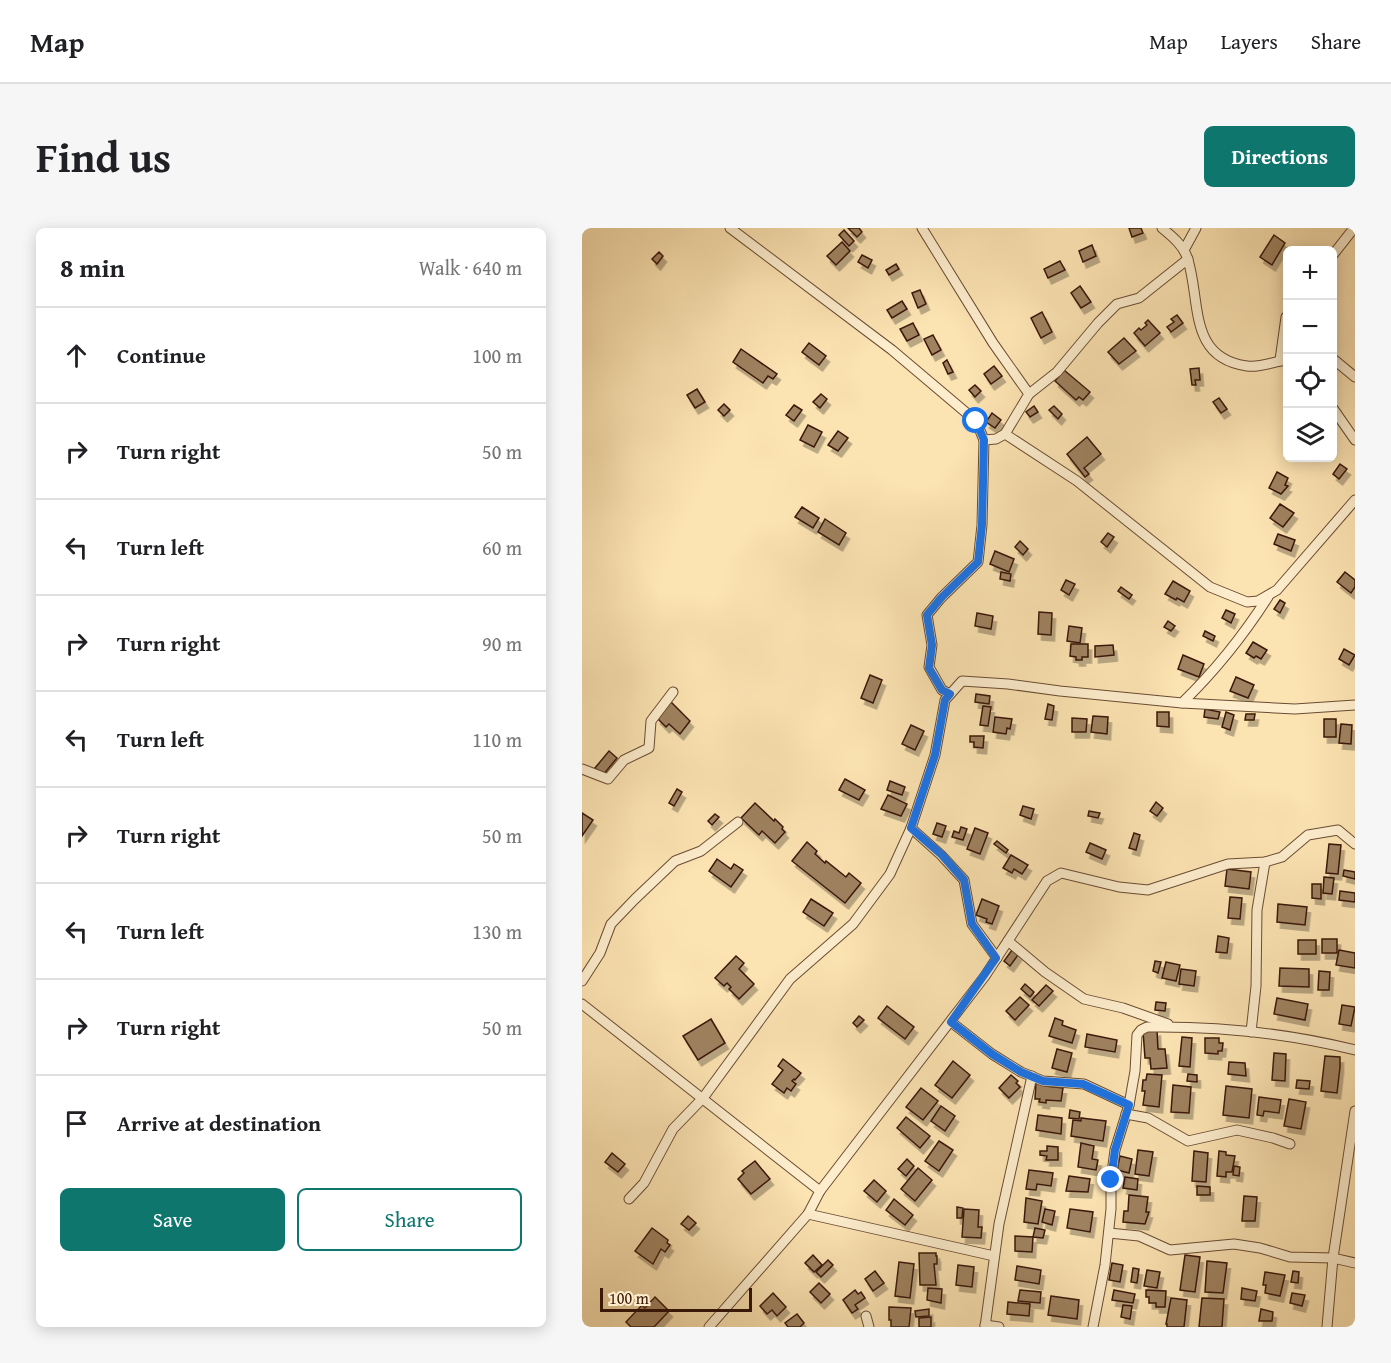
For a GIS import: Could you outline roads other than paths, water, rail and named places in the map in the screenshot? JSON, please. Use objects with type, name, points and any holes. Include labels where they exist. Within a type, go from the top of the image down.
[{"type":"street","points":[[730,228],[918,371],[976,421],[984,440],[982,525],[978,562],[927,615],[932,645],[929,668],[942,690],[950,694]]},
{"type":"street","points":[[922,228],[993,343],[1029,394]]},
{"type":"street","points":[[1162,228],[1179,243],[1186,255],[1203,338],[1210,349],[1220,356],[1247,366],[1259,366],[1283,360]]},
{"type":"street","points":[[984,440],[996,440],[1005,435],[1029,394],[1057,372],[1117,304],[1139,298],[1186,255],[1196,228]]},
{"type":"street","points":[[1337,250],[1354,228]]},
{"type":"street","points":[[1337,362],[1355,377]]},
{"type":"street","points":[[1333,408],[1355,440]]},
{"type":"street","points":[[1005,435],[1077,481],[1210,587],[1247,602],[1258,602],[1277,590],[1355,501]]},
{"type":"street","points":[[1182,703],[1202,684],[1243,636],[1268,597]]},
{"type":"street","points":[[630,1199],[644,1183],[673,1130],[702,1098],[789,979],[853,924],[890,874],[911,828],[935,755],[945,700],[962,681],[1182,703],[1295,709],[1355,705]]},
{"type":"street","points":[[582,769],[608,779],[624,760],[649,748],[651,721],[673,692]]},
{"type":"street","points":[[582,981],[600,952],[611,924],[635,899],[675,861],[701,851],[738,822]]},
{"type":"street","points":[[911,828],[942,855],[964,880],[972,924],[996,958]]},
{"type":"street","points":[[709,1327],[808,1214],[820,1191],[951,1022],[1047,881],[1061,873],[1119,887],[1148,890],[1228,864],[1264,862],[1282,857],[1308,835],[1338,830],[1355,844]]},
{"type":"street","points":[[1251,1032],[1256,986],[1257,910],[1264,862]]},
{"type":"street","points":[[1008,941],[1045,972],[1084,999],[1123,1008],[1176,1026]]},
{"type":"street","points":[[582,1004],[820,1191]]},
{"type":"street","points":[[951,1022],[992,1054],[1032,1076],[1043,1081],[1062,1084],[1083,1084],[1188,1141],[1237,1130],[1290,1144]]},
{"type":"street","points":[[1093,1327],[1109,1233],[1111,1180],[1115,1150],[1128,1109],[1135,1071],[1137,1035],[1141,1030],[1147,1026],[1204,1027],[1316,1040],[1355,1050]]},
{"type":"street","points":[[999,1327],[985,1326],[994,1256],[1008,1174],[1032,1076]]},
{"type":"street","points":[[1327,1327],[1333,1258],[1355,1111]]},
{"type":"street","points":[[808,1214],[994,1256]]},
{"type":"street","points":[[1109,1233],[1139,1236],[1170,1250],[1234,1244],[1260,1248],[1290,1257],[1333,1258],[1355,1263]]},
{"type":"street","points":[[867,1316],[868,1327]]}]
